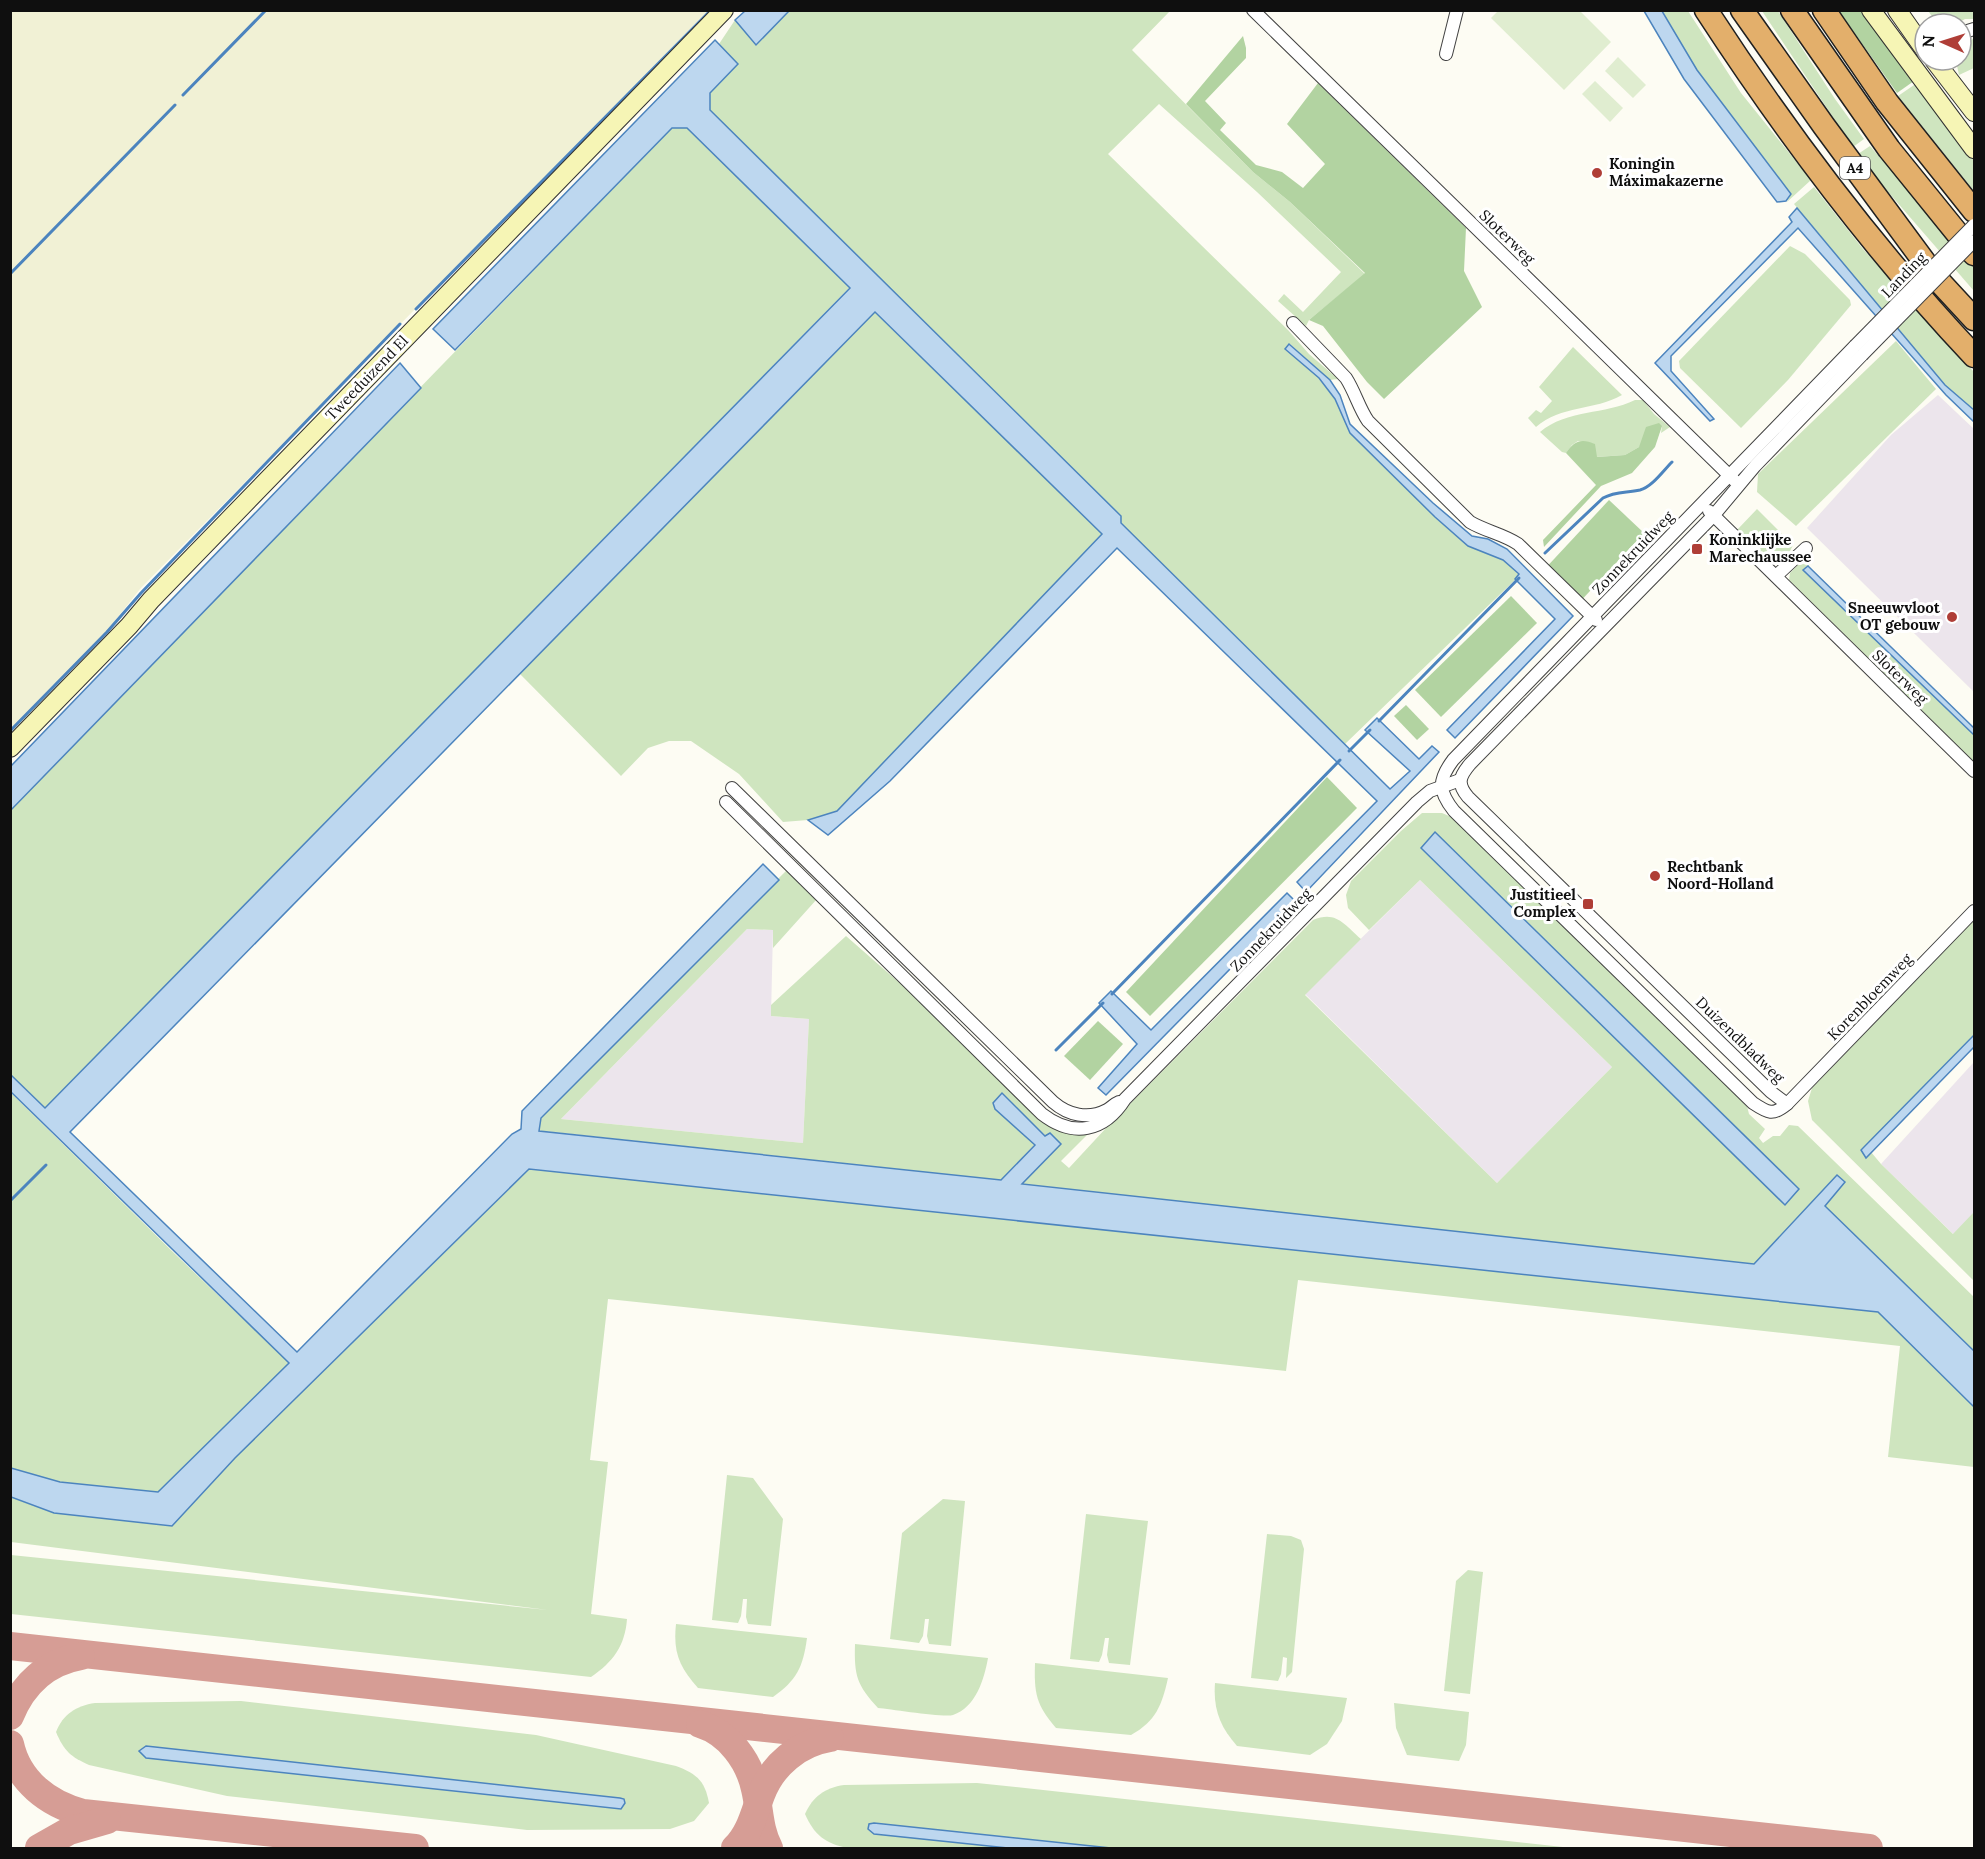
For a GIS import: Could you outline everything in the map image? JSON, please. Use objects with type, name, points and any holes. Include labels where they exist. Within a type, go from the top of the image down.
[{"type":"highway","name":"A4","points":[[1706,10],[1749,77],[1831,188],[1910,286],[1974,356]]},
{"type":"highway","name":"A4","points":[[1742,10],[1783,71],[1937,279],[1974,319]]},
{"type":"highway","name":"A4","points":[[1792,10],[1889,149],[1974,254]]},
{"type":"highway","points":[[1824,10],[1887,102],[1974,211]]},
{"type":"street","name":"Tweeduizend El","points":[[10,748],[129,626],[159,591],[724,10]]},
{"type":"street","name":"Sloterweg","points":[[1253,10],[1740,486]]},
{"type":"street","points":[[1446,54],[1457,10]]},
{"type":"street","points":[[1871,10],[1913,69]]},
{"type":"street","points":[[1897,10],[1913,32]]},
{"type":"street","points":[[1915,72],[1974,149]]},
{"type":"street","points":[[1943,72],[1974,112]]},
{"type":"street","name":"Landing","points":[[1859,351],[1974,225]]},
{"type":"street","name":"Landing","points":[[1859,351],[1974,241]]},
{"type":"street","points":[[1293,323],[1346,378],[1368,421],[1470,522],[1518,544],[1604,627]]},
{"type":"street","name":"Zonnekruidweg","points":[[1441,787],[1443,773],[1453,760],[1702,503],[1859,351]]},
{"type":"street","name":"Zonnekruidweg","points":[[726,802],[1012,1085],[1052,1121],[1062,1126],[1079,1129],[1099,1125],[1118,1111],[1125,1099],[1417,802],[1430,791],[1461,780],[1470,764],[1740,486],[1755,465],[1859,351]]},
{"type":"street","name":"Sloterweg","points":[[1702,503],[1974,771]]},
{"type":"street","points":[[1776,576],[1806,548]]},
{"type":"street","name":"Duizendbladweg","points":[[1441,787],[1454,811],[1753,1103],[1766,1112],[1778,1112],[1787,1104],[1771,1092],[1468,797],[1462,789],[1461,780]]},
{"type":"street","points":[[732,788],[1062,1110],[1082,1116],[1095,1114],[1125,1099]]},
{"type":"street","name":"Korenbloemweg","points":[[1787,1104],[1974,911]]},
{"type":"shaded area","points":[[1938,395],[1974,429],[1974,692],[1807,528],[1891,435]]},
{"type":"shaded area","points":[[1420,880],[1612,1067],[1497,1183],[1305,994]]},
{"type":"shaded area","points":[[747,929],[773,930],[771,1016],[809,1019],[803,1143],[561,1119]]},
{"type":"shaded area","points":[[1974,1062],[1974,1254],[1881,1164]]},
{"type":"green space","points":[[11,10],[708,11],[140,589],[107,631],[11,734]]},
{"type":"green space","points":[[789,11],[1170,11],[1132,50],[1253,172],[1290,202],[1365,274],[1309,320],[1306,326],[1278,301],[1284,294],[1303,312],[1341,272],[1257,192],[1159,104],[1108,154],[1288,330],[1309,354],[1338,379],[1330,380],[1290,344],[1285,348],[1319,378],[1335,399],[1350,433],[1435,517],[1468,546],[1504,560],[1520,575],[1345,744],[1121,523],[1121,516],[710,110],[710,93],[738,64],[719,44],[735,20],[756,45]]},
{"type":"green space","points":[[1498,11],[1580,11],[1611,42],[1564,90],[1491,18]]},
{"type":"green space","points":[[1662,11],[1688,11],[1741,93],[1811,180],[1787,202],[1791,194],[1697,70]]},
{"type":"green space","points":[[1762,11],[1778,11],[1864,139],[1853,147]]},
{"type":"green space","points":[[1839,11],[1864,11],[1914,81],[1897,93]]},
{"type":"green space","points":[[1974,11],[1974,19],[1973,12],[1929,12]]},
{"type":"green space","points":[[1243,36],[1246,58],[1205,101],[1226,123],[1220,130],[1256,165],[1282,172],[1303,188],[1325,164],[1287,124],[1318,83],[1466,228],[1464,271],[1482,307],[1384,399],[1367,382],[1323,326],[1309,320],[1365,273],[1290,202],[1253,172],[1186,104]]},
{"type":"green space","points":[[1974,38],[1973,68],[1973,39]]},
{"type":"green space","points":[[1618,57],[1646,85],[1633,98],[1605,71]]},
{"type":"green space","points":[[1595,81],[1623,108],[1610,122],[1582,94]]},
{"type":"green space","points":[[1917,83],[1974,160],[1974,191],[1898,96]]},
{"type":"green space","points":[[672,128],[687,128],[850,287],[45,1108],[11,1075],[10,810]]},
{"type":"green space","points":[[1870,146],[1974,266],[1974,291],[1858,154]]},
{"type":"green space","points":[[1814,187],[1863,249],[1974,372],[1974,410],[1945,385],[1794,204]]},
{"type":"green space","points":[[1790,246],[1805,254],[1850,300],[1851,305],[1788,380],[1741,428],[1680,368],[1679,361]]},
{"type":"green space","points":[[875,312],[1102,534],[837,811],[808,820],[783,822],[739,774],[691,741],[669,741],[648,748],[621,776],[520,674]]},
{"type":"green space","points":[[1896,341],[1936,389],[1796,526],[1757,492],[1758,474]]},
{"type":"green space","points":[[1573,347],[1622,395],[1600,404],[1556,415],[1536,427],[1528,418],[1536,410],[1541,413],[1552,401],[1539,387]]},
{"type":"green space","points":[[1635,400],[1643,400],[1654,414],[1670,427],[1661,433],[1662,426],[1639,447],[1625,455],[1596,457],[1594,444],[1578,441],[1566,453],[1562,452],[1540,432],[1562,419],[1623,405]]},
{"type":"green space","points":[[1659,423],[1662,426],[1655,447],[1632,473],[1601,486],[1544,547],[1543,540],[1596,485],[1566,453],[1572,446],[1586,441],[1595,444],[1597,457],[1625,455],[1639,447],[1646,427]]},
{"type":"green space","points":[[1609,500],[1644,533],[1576,606],[1541,573]]},
{"type":"green space","points":[[1757,509],[1793,545],[1781,559],[1762,553],[1737,530]]},
{"type":"green space","points":[[1806,557],[1811,563],[1804,571],[1974,735],[1974,762],[1789,580],[1790,573]]},
{"type":"green space","points":[[1511,596],[1537,623],[1441,717],[1415,690]]},
{"type":"green space","points":[[1406,705],[1429,729],[1417,740],[1394,716]]},
{"type":"green space","points":[[1327,777],[1357,808],[1150,1016],[1126,992]]},
{"type":"green space","points":[[1422,813],[1442,813],[1456,819],[1746,1102],[1749,1114],[1765,1129],[1759,1138],[1763,1143],[1773,1136],[1780,1136],[1789,1125],[1798,1126],[1974,1297],[1974,1351],[1824,1205],[1845,1182],[1837,1176],[1754,1264],[1021,1184],[1046,1136],[1002,1094],[995,1109],[1035,1144],[1001,1180],[525,1129],[787,870],[817,899],[773,948],[773,930],[747,929],[561,1119],[803,1143],[809,1019],[771,1016],[771,1005],[846,936],[935,1014],[1045,1123],[1091,1131],[1061,1161],[1069,1168],[1313,920],[1328,917],[1339,920],[1361,939],[1305,995],[1497,1183],[1612,1067],[1420,880],[1369,930],[1348,908],[1346,895],[1351,881]],"holes":[[[1435,833],[1799,1189],[1785,1204],[1422,848]]]},
{"type":"green space","points":[[1974,920],[1974,1035],[1861,1150],[1866,1157],[1871,1152],[1953,1234],[1974,1212],[1974,1281],[1812,1120],[1808,1101],[1812,1088]]},
{"type":"green space","points":[[1098,1021],[1123,1044],[1090,1080],[1064,1056]]},
{"type":"green space","points":[[10,1092],[289,1363],[158,1492],[60,1482],[11,1468]]},
{"type":"green space","points":[[529,1169],[1878,1312],[1974,1407],[1974,1467],[1888,1457],[1900,1346],[1298,1280],[1286,1371],[608,1299],[590,1460],[608,1462],[591,1614],[627,1619],[621,1645],[612,1659],[591,1677],[11,1614],[11,1555],[548,1610],[11,1542],[10,1497],[54,1513],[172,1526],[235,1458]]},
{"type":"green space","points":[[727,1475],[753,1478],[783,1519],[771,1626],[748,1624],[747,1599],[743,1599],[738,1623],[712,1620]]},
{"type":"green space","points":[[943,1499],[965,1501],[951,1646],[929,1644],[927,1636],[929,1619],[925,1619],[923,1636],[919,1643],[890,1639],[902,1533]]},
{"type":"green space","points":[[1086,1514],[1148,1521],[1130,1665],[1109,1663],[1107,1655],[1109,1638],[1105,1638],[1099,1662],[1070,1659]]},
{"type":"green space","points":[[1267,1534],[1291,1536],[1301,1540],[1304,1549],[1292,1672],[1286,1678],[1287,1658],[1283,1657],[1278,1681],[1251,1678]]},
{"type":"green space","points":[[1468,1570],[1483,1572],[1470,1694],[1444,1691],[1456,1581]]},
{"type":"green space","points":[[676,1624],[807,1638],[798,1672],[788,1685],[773,1697],[698,1688],[686,1673],[679,1659]]},
{"type":"green space","points":[[855,1644],[988,1658],[978,1692],[968,1706],[953,1715],[929,1714],[878,1708],[865,1693],[858,1679]]},
{"type":"green space","points":[[1035,1663],[1168,1678],[1157,1711],[1140,1730],[1131,1735],[1056,1728],[1040,1705],[1035,1683]]},
{"type":"green space","points":[[1215,1683],[1347,1698],[1342,1721],[1327,1744],[1310,1755],[1237,1746],[1226,1732],[1219,1717],[1215,1701]]},
{"type":"green space","points":[[241,1701],[536,1735],[676,1766],[699,1779],[709,1803],[694,1821],[670,1829],[527,1830],[227,1796],[89,1765],[69,1753],[56,1732],[62,1720],[71,1712],[95,1703]]},
{"type":"green space","points":[[1394,1703],[1469,1712],[1466,1745],[1459,1761],[1407,1755],[1396,1728]]},
{"type":"green space","points":[[977,1783],[1572,1848],[848,1848],[827,1841],[812,1828],[805,1814],[820,1794],[844,1785]]},
{"type":"water","points":[[745,11],[789,11],[756,45],[735,20]]},
{"type":"water","points":[[1644,11],[1662,11],[1697,70],[1791,194],[1786,201],[1777,202],[1684,79]]},
{"type":"water","points":[[715,40],[738,64],[710,93],[710,110],[1121,516],[1121,523],[1390,789],[1410,771],[1365,730],[1377,718],[1419,759],[1432,746],[1439,752],[1306,892],[1297,882],[1377,801],[1117,548],[890,781],[828,835],[808,820],[837,811],[1102,534],[875,312],[70,1132],[297,1352],[512,1134],[521,1129],[522,1111],[763,864],[779,880],[541,1118],[539,1131],[1001,1180],[1035,1145],[995,1109],[993,1103],[1002,1093],[1045,1136],[1050,1133],[1061,1144],[1022,1184],[1754,1264],[1837,1175],[1845,1182],[1825,1206],[1974,1351],[1974,1407],[1878,1312],[529,1169],[235,1458],[172,1526],[54,1513],[11,1497],[11,1468],[60,1482],[158,1492],[289,1363],[11,1092],[11,1075],[45,1108],[850,288],[687,128],[672,128],[455,350],[433,329]]},
{"type":"water","points":[[1797,208],[1945,385],[1974,410],[1974,422],[1946,395],[1798,228],[1671,356],[1671,371],[1714,419],[1710,421],[1655,363],[1792,222],[1789,217]]},
{"type":"water","points":[[1289,344],[1330,380],[1340,395],[1350,424],[1433,503],[1472,536],[1488,539],[1507,549],[1573,616],[1455,738],[1447,730],[1555,619],[1515,579],[1519,574],[1503,560],[1468,546],[1435,517],[1350,433],[1335,399],[1319,378],[1285,349]]},
{"type":"water","points":[[400,363],[421,388],[11,810],[11,766]]},
{"type":"water","points":[[1808,566],[1974,728],[1974,735],[1803,570]]},
{"type":"water","points":[[1435,832],[1799,1189],[1785,1205],[1421,848]]},
{"type":"water","points":[[1287,893],[1296,902],[1106,1095],[1098,1088],[1137,1044],[1099,1003],[1111,991],[1151,1030]]},
{"type":"water","points":[[1974,1035],[1974,1047],[1866,1158],[1861,1150]]},
{"type":"water","points":[[146,1746],[620,1798],[624,1799],[625,1803],[621,1809],[146,1758],[139,1751]]},
{"type":"water","points":[[869,1824],[1111,1848],[1008,1848],[874,1834],[868,1829]]},
{"type":"waterway","points":[[183,95],[266,10]]},
{"type":"waterway","points":[[416,309],[711,10]]},
{"type":"waterway","points":[[10,274],[175,105]]},
{"type":"waterway","points":[[10,731],[400,324]]},
{"type":"waterway","points":[[1545,553],[1603,498],[1644,488],[1672,462]]},
{"type":"waterway","points":[[1379,721],[1519,578]]},
{"type":"waterway","points":[[1349,751],[1370,730]]},
{"type":"waterway","points":[[1112,994],[1340,760]]},
{"type":"waterway","points":[[1056,1050],[1103,1003]]},
{"type":"waterway","points":[[10,1201],[46,1165]]},
{"type":"taxiway","points":[[10,1646],[1869,1848]]},
{"type":"taxiway","points":[[10,1716],[15,1704],[38,1676],[57,1663],[81,1656]]},
{"type":"taxiway","points":[[700,1724],[729,1741],[743,1759],[752,1779],[761,1827],[769,1848]]},
{"type":"taxiway","points":[[735,1848],[748,1830],[766,1784],[779,1765],[797,1750],[830,1738]]},
{"type":"taxiway","points":[[10,1744],[20,1769],[36,1789],[58,1804],[83,1813],[415,1848]]},
{"type":"taxiway","points":[[39,1848],[69,1831],[107,1820]]},
{"type":"place","name":"Koningin Máximakazerne","points":[[1597,173]]},
{"type":"place","name":"Koninklijke Marechaussee","points":[[1697,549]]},
{"type":"place","name":"Sneeuwvloot OT gebouw","points":[[1952,617]]},
{"type":"place","name":"Rechtbank Noord-Holland","points":[[1655,876]]},
{"type":"place","name":"Justitieel Complex","points":[[1588,904]]}]
